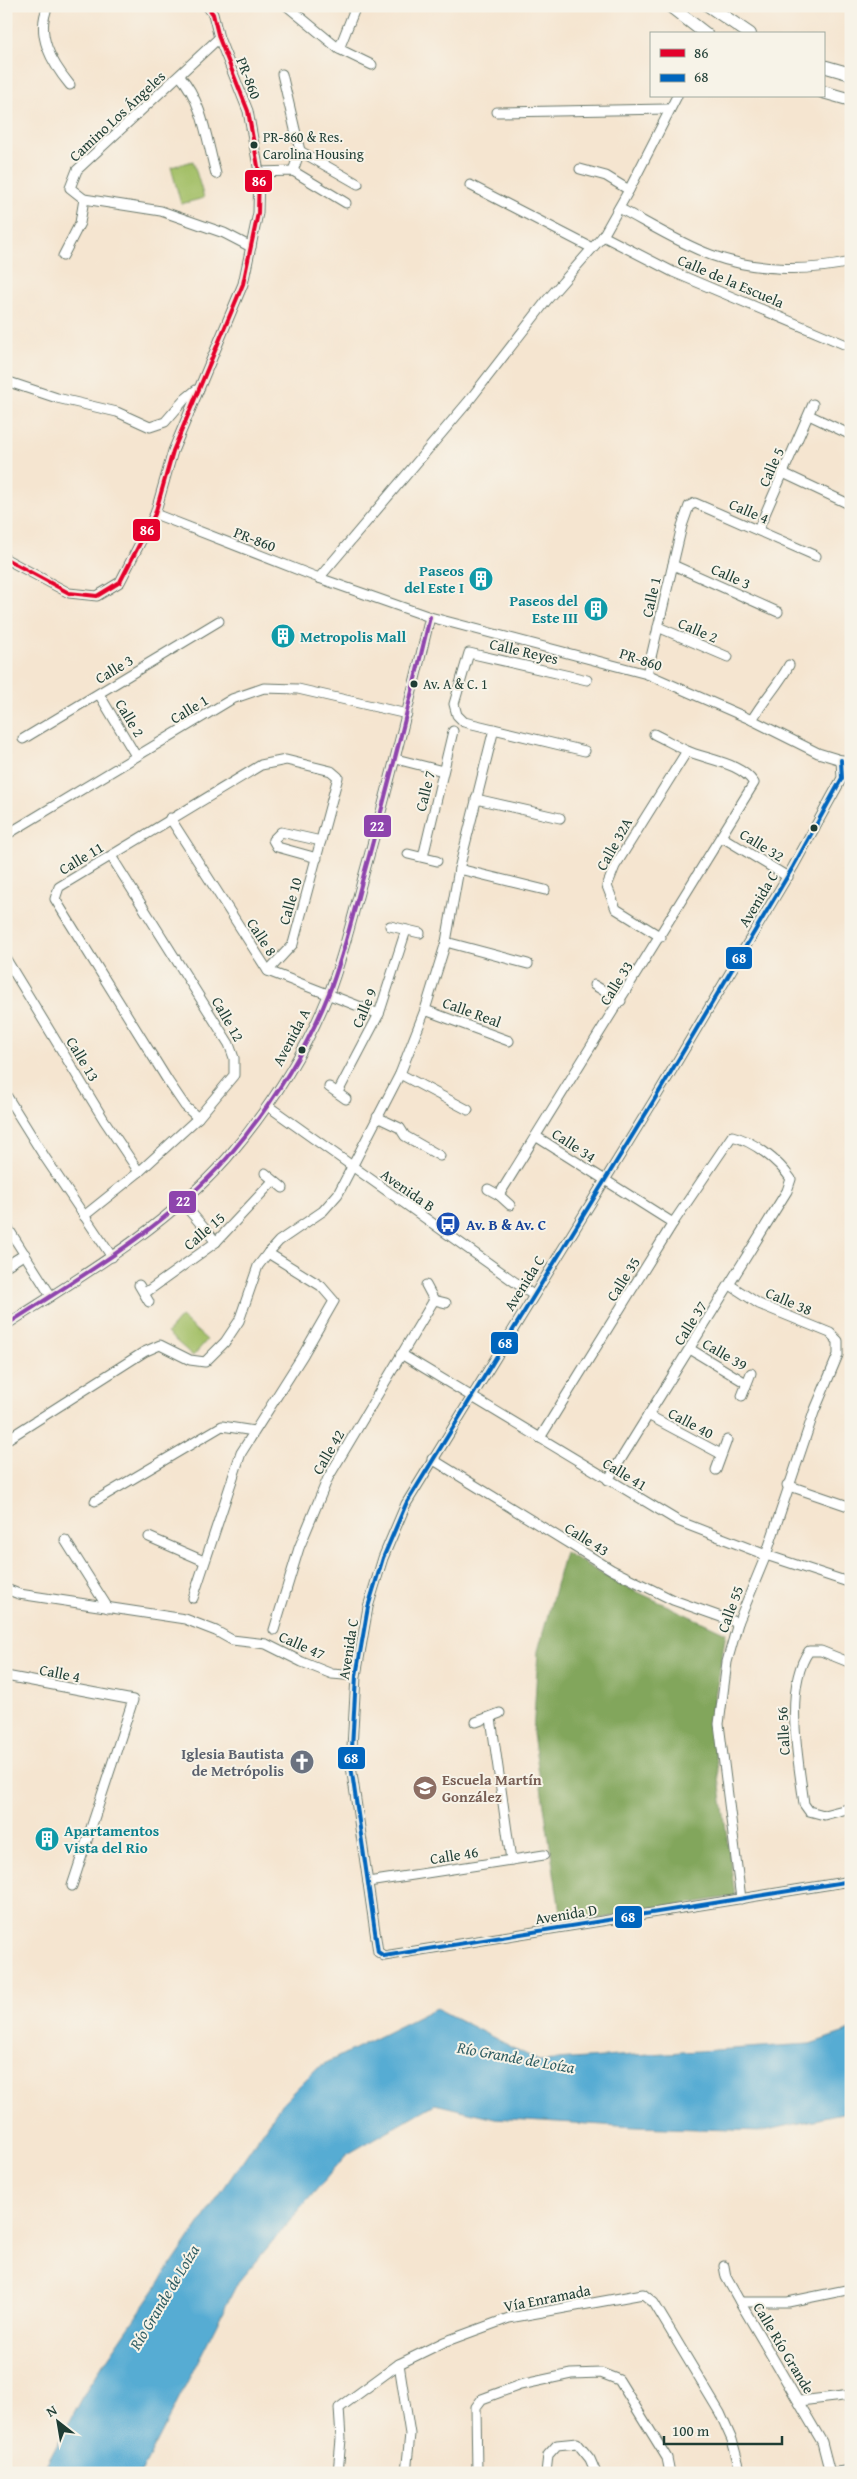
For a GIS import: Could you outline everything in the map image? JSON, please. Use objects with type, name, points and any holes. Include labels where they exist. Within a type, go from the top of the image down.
[{"type":"highway","points":[[670,6],[703,32]]},
{"type":"highway","points":[[709,6],[747,32]]},
{"type":"highway","points":[[824,66],[851,74]]},
{"type":"highway","points":[[824,92],[851,100]]},
{"type":"street","points":[[48,6],[44,27],[49,55],[70,85]]},
{"type":"street","name":"PR-860","points":[[207,6],[213,14],[219,38],[248,111],[259,172],[258,213],[243,284],[173,451],[155,514],[319,578],[430,617],[648,674],[752,720],[818,753],[841,760],[851,760]]},
{"type":"street","points":[[287,6],[339,49],[372,66]]},
{"type":"street","points":[[339,49],[356,6]]},
{"type":"street","name":"Camino Los Ángeles","points":[[84,199],[70,188],[77,170],[219,38]]},
{"type":"street","points":[[282,74],[300,151],[293,171]]},
{"type":"street","points":[[180,76],[189,86],[197,104],[216,174]]},
{"type":"street","points":[[319,578],[468,402],[547,300],[603,236],[629,190],[675,98]]},
{"type":"street","points":[[497,112],[668,109]]},
{"type":"street","points":[[300,151],[358,184]]},
{"type":"street","points":[[580,169],[606,176],[629,190]]},
{"type":"street","points":[[259,172],[293,171],[346,203]]},
{"type":"street","points":[[470,185],[592,248]]},
{"type":"street","points":[[63,256],[80,223],[84,199],[161,211],[224,233],[251,247]]},
{"type":"street","points":[[619,208],[710,255],[731,261],[754,266],[806,268],[851,262]]},
{"type":"street","name":"Calle de la Escuela","points":[[603,236],[673,272],[851,347]]},
{"type":"street","points":[[6,381],[57,398],[117,412],[150,427],[165,422],[185,399],[199,388]]},
{"type":"street","name":"Calle 5","points":[[758,530],[813,404]]},
{"type":"street","points":[[809,415],[851,435]]},
{"type":"street","points":[[783,473],[851,505]]},
{"type":"street","name":"Calle 4","points":[[682,526],[689,506],[695,503],[816,556]]},
{"type":"street","points":[[6,559],[69,593],[97,596],[120,582],[155,514]]},
{"type":"street","name":"Calle 1","points":[[648,674],[682,526]]},
{"type":"street","name":"Calle 3","points":[[673,564],[778,612]]},
{"type":"street","name":"Avenida A","points":[[6,1325],[112,1256],[182,1202],[226,1159],[268,1106],[304,1048],[328,995],[396,760],[430,617]]},
{"type":"street","name":"Calle 3","points":[[23,739],[219,621]]},
{"type":"street","name":"Calle 2","points":[[658,627],[728,657]]},
{"type":"street","name":"Calle Reyes","points":[[494,729],[464,722],[458,715],[454,704],[469,653],[587,680]]},
{"type":"street","points":[[752,720],[789,665]]},
{"type":"street","name":"Calle 1","points":[[6,834],[232,699],[264,688],[298,689],[407,714]]},
{"type":"street","name":"Calle 2","points":[[99,694],[136,756]]},
{"type":"street","points":[[6,1440],[138,1356],[160,1345],[190,1360],[205,1362],[225,1342],[239,1320],[258,1266],[279,1241],[323,1211],[338,1194],[400,1074],[425,1010],[446,942],[459,869],[494,729],[585,751]]},
{"type":"street","name":"Calle 7","points":[[423,857],[453,731]]},
{"type":"street","points":[[654,734],[687,751]]},
{"type":"street","name":"Calle 33","points":[[500,1195],[622,1001],[754,783],[749,776],[718,760],[687,751]]},
{"type":"street","name":"Calle 32A","points":[[661,937],[616,909],[607,886],[615,866],[687,751]]},
{"type":"street","name":"Calle 11","points":[[198,1118],[185,1106],[55,900],[59,886],[261,765],[286,760],[331,771],[335,774]]},
{"type":"street","points":[[396,760],[444,771]]},
{"type":"street","name":"Avenida C","points":[[374,1920],[351,1766],[356,1676],[368,1607],[383,1558],[406,1504],[432,1459],[604,1181],[788,877],[842,778],[841,760]]},
{"type":"street","name":"Calle 10","points":[[268,971],[292,944],[338,777],[335,774]]},
{"type":"street","points":[[476,799],[560,818]]},
{"type":"street","name":"Calle 8","points":[[170,818],[268,971],[379,1014]]},
{"type":"street","points":[[317,858],[277,847],[273,840],[281,832],[321,841]]},
{"type":"street","name":"Calle 32","points":[[722,837],[788,877]]},
{"type":"street","points":[[408,854],[438,861]]},
{"type":"street","name":"Calle 12","points":[[84,1216],[139,1172],[198,1118],[234,1075],[234,1058],[229,1044],[111,856]]},
{"type":"street","points":[[459,869],[545,890]]},
{"type":"street","points":[[390,926],[420,933]]},
{"type":"street","name":"Calle 9","points":[[338,1092],[379,1014],[406,930]]},
{"type":"street","points":[[446,942],[528,964]]},
{"type":"street","name":"Calle 13","points":[[6,959],[104,1120],[139,1172]]},
{"type":"street","points":[[594,984],[622,1001]]},
{"type":"street","name":"Calle Real","points":[[425,1010],[509,1041]]},
{"type":"street","points":[[400,1074],[468,1110]]},
{"type":"street","points":[[329,1087],[346,1099]]},
{"type":"street","points":[[6,1094],[84,1216],[112,1256]]},
{"type":"street","name":"Avenida B","points":[[268,1106],[533,1295]]},
{"type":"street","points":[[377,1117],[400,1128],[405,1136],[440,1156]]},
{"type":"street","name":"Calle 35","points":[[540,1438],[673,1223],[732,1136],[746,1139],[785,1170],[790,1179]]},
{"type":"street","name":"Calle 34","points":[[537,1137],[673,1223]]},
{"type":"street","points":[[265,1173],[283,1188]]},
{"type":"street","name":"Calle 37","points":[[608,1480],[787,1192],[790,1179]]},
{"type":"street","name":"Calle 15","points":[[145,1293],[216,1242],[273,1181]]},
{"type":"street","points":[[488,1189],[500,1195],[510,1205]]},
{"type":"street","points":[[182,1202],[216,1242]]},
{"type":"street","points":[[6,1225],[52,1296]]},
{"type":"street","points":[[193,1598],[241,1452],[303,1355],[334,1301],[321,1286],[268,1252]]},
{"type":"street","points":[[6,1266],[25,1254]]},
{"type":"street","points":[[138,1285],[145,1293],[149,1302]]},
{"type":"street","points":[[426,1285],[434,1300],[446,1303]]},
{"type":"street","name":"Calle 38","points":[[730,1285],[759,1304],[830,1333],[838,1341]]},
{"type":"street","name":"Calle 42","points":[[274,1630],[299,1548],[328,1478],[434,1300]]},
{"type":"street","name":"Calle 55","points":[[741,1899],[719,1724],[727,1662],[738,1622],[766,1554],[787,1485],[814,1412],[838,1355],[838,1341]]},
{"type":"street","name":"Calle 39","points":[[690,1349],[746,1382]]},
{"type":"street","name":"Calle 41","points":[[402,1354],[678,1521],[851,1583]]},
{"type":"street","points":[[742,1396],[751,1373]]},
{"type":"street","name":"Calle 40","points":[[648,1416],[721,1454]]},
{"type":"street","points":[[95,1501],[222,1426],[254,1431]]},
{"type":"street","points":[[716,1470],[727,1440]]},
{"type":"street","name":"Calle 43","points":[[432,1459],[612,1570],[673,1600],[738,1622]]},
{"type":"street","points":[[787,1485],[851,1507]]},
{"type":"street","points":[[150,1537],[204,1561]]},
{"type":"street","points":[[65,1540],[108,1608]]},
{"type":"street","points":[[6,1589],[19,1594],[108,1608]]},
{"type":"street","name":"Calle 47","points":[[108,1608],[184,1619],[216,1631],[232,1640],[266,1644],[332,1674],[356,1676]]},
{"type":"street","name":"Calle 56","points":[[851,1663],[821,1651],[809,1651],[802,1661],[795,1698],[795,1736],[804,1804],[809,1811],[824,1815],[851,1808]]},
{"type":"street","name":"Calle 4","points":[[6,1676],[133,1700],[72,1886]]},
{"type":"street","points":[[476,1722],[500,1714]]},
{"type":"street","points":[[491,1718],[511,1860]]},
{"type":"street","name":"Calle 46","points":[[368,1882],[544,1855]]},
{"type":"street","name":"Avenida D","points":[[374,1920],[378,1952],[384,1956],[851,1881]]},
{"type":"street","name":"Calle Río Grande","points":[[724,2266],[726,2277],[822,2442],[830,2473]]},
{"type":"street","points":[[740,2302],[788,2302],[851,2289]]},
{"type":"street","name":"Vía Enramada","points":[[338,2473],[341,2439],[339,2408],[399,2364],[444,2342],[509,2318],[643,2294],[654,2303],[720,2413],[732,2440],[741,2473]]},
{"type":"street","points":[[399,2364],[410,2434],[406,2473]]},
{"type":"street","points":[[477,2473],[476,2407],[482,2398],[520,2385],[571,2374],[601,2373],[619,2380],[667,2458],[670,2473]]},
{"type":"street","points":[[800,2402],[851,2395]]},
{"type":"street","points":[[546,2473],[548,2455],[557,2445],[577,2443],[590,2459],[596,2473]]},
{"type":"street","points":[[830,2473],[851,2470]]},
{"type":"green space","points":[[193,161],[204,198],[181,204],[171,167]]},
{"type":"green space","points":[[181,1317],[207,1340],[193,1356],[167,1333]]},
{"type":"green space","points":[[565,1552],[614,1581],[726,1633],[711,1719],[735,1896],[562,1925],[533,1734],[538,1651]]},
{"type":"water","name":"Río Grande de Loíza","points":[[436,2008],[539,2061],[810,2044],[851,2030],[851,2112],[763,2131],[635,2127],[495,2118],[435,2104],[346,2155],[238,2282],[141,2473],[42,2473],[90,2384],[282,2103],[318,2067]]},
{"type":"transit line","name":"86","points":[[6,559],[69,593],[97,596],[120,582],[155,514],[173,451],[243,284],[258,213],[259,172],[248,111],[219,38],[213,14],[207,6]]},
{"type":"transit line","name":"22","points":[[6,1325],[94,1269],[178,1206],[227,1158],[285,1080],[309,1037],[329,993],[341,959],[393,766],[430,617]]},
{"type":"transit line","name":"68","points":[[841,760],[842,778],[793,867],[656,1097],[406,1504],[383,1558],[368,1607],[356,1676],[351,1766],[378,1952],[384,1956],[851,1881]]},
{"type":"place","name":"PR-860 & Res. Carolina Housing","points":[[254,145]]},
{"type":"place","name":"Paseos del Este I","points":[[481,579]]},
{"type":"place","name":"Paseos del Este III","points":[[596,609]]},
{"type":"place","name":"Metropolis Mall","points":[[283,636]]},
{"type":"place","name":"Av. A & C. 1","points":[[414,684]]},
{"type":"place","name":"Av. B & Av. C","points":[[448,1224]]},
{"type":"place","name":"Iglesia Bautista de Metrópolis","points":[[302,1762]]},
{"type":"place","name":"Escuela Martín González","points":[[425,1788]]},
{"type":"place","name":"Apartamentos Vista del Rio","points":[[47,1839]]}]
